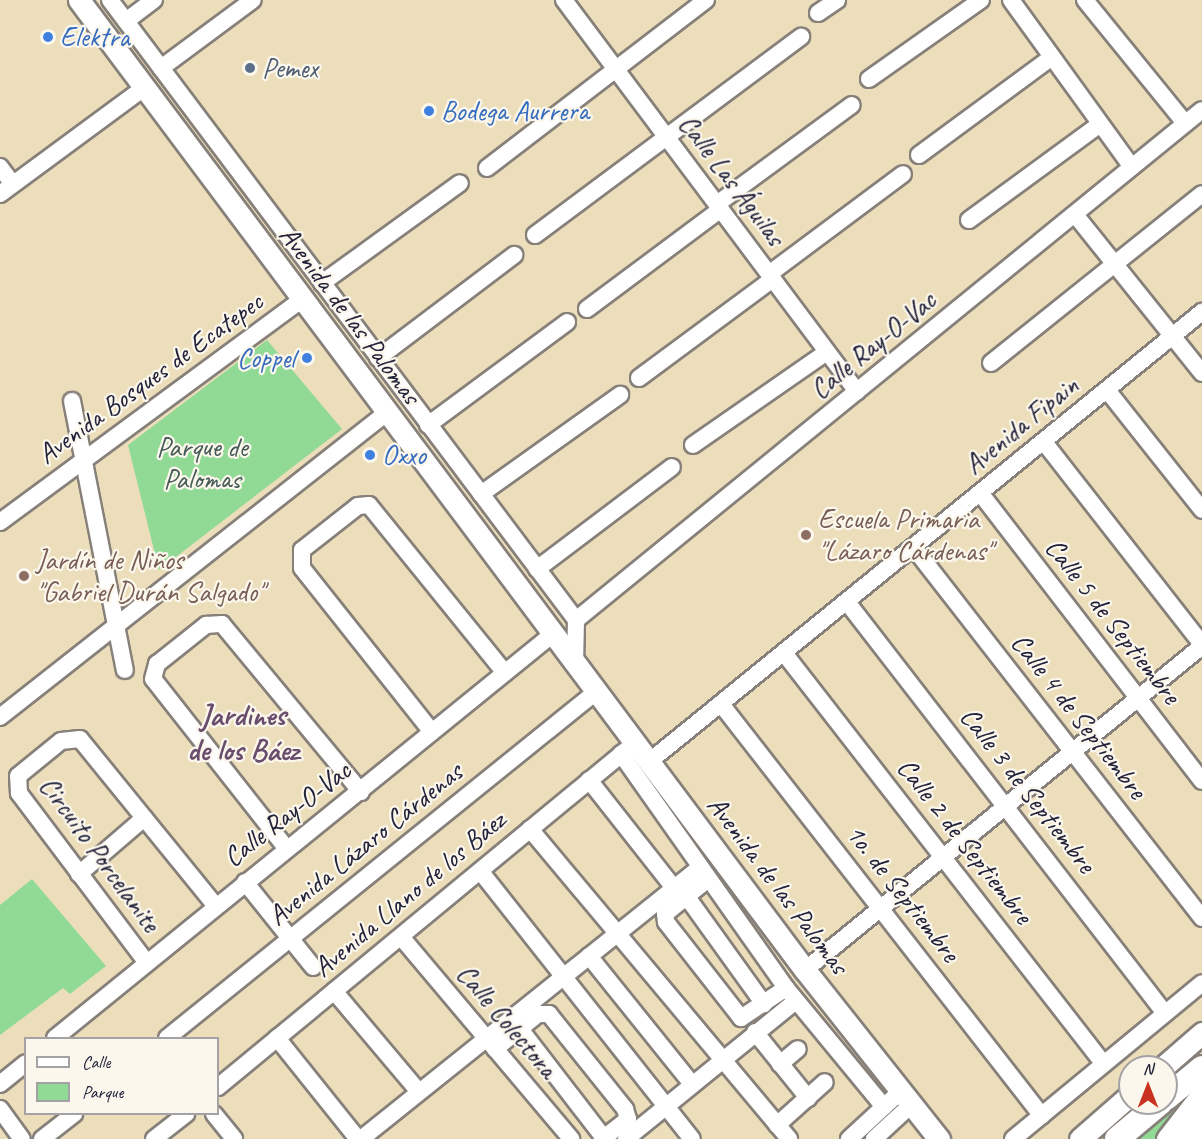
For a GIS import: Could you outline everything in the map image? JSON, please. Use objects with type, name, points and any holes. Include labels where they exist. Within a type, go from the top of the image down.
[{"type":"highway","points":[[1178,1088],[1202,1068]]},
{"type":"highway","points":[[1117,1139],[1146,1115]]},
{"type":"highway","points":[[1188,1139],[1202,1118]]},
{"type":"main road","name":"Avenida de las Palomas","points":[[79,0],[597,691],[628,748],[650,761],[805,970],[939,1139]]},
{"type":"main road","points":[[1177,1055],[1202,1033]]},
{"type":"main road","points":[[1167,1139],[1202,1094]]},
{"type":"main road","points":[[1080,1139],[1118,1106]]},
{"type":"street","name":"Avenida de las Palomas","points":[[110,0],[576,620]]},
{"type":"street","points":[[126,21],[154,0]]},
{"type":"street","points":[[161,69],[253,0]]},
{"type":"street","name":"Calle Las Águilas","points":[[564,0],[618,69],[666,137],[857,392]]},
{"type":"street","points":[[487,168],[706,0]]},
{"type":"street","points":[[818,14],[837,0]]},
{"type":"street","points":[[869,79],[981,0]]},
{"type":"street","points":[[1011,0],[1132,167]]},
{"type":"street","points":[[1085,0],[1185,123]]},
{"type":"street","points":[[535,235],[801,38]]},
{"type":"street","points":[[919,154],[1052,57]]},
{"type":"street","points":[[0,167],[6,189],[144,88]]},
{"type":"street","points":[[587,309],[852,105]]},
{"type":"street","name":"Calle Ray-O-Vac","points":[[576,620],[1077,217],[1132,167],[1202,110]]},
{"type":"street","points":[[969,220],[1100,124]]},
{"type":"street","points":[[639,378],[903,174]]},
{"type":"street","points":[[322,284],[460,183]]},
{"type":"street","points":[[991,363],[1202,194]]},
{"type":"street","points":[[1077,217],[1202,373]]},
{"type":"street","points":[[378,358],[514,255]]},
{"type":"street","name":"Avenida Bosques de Ecatepec","points":[[0,522],[302,299]]},
{"type":"street","name":"Avenida Fipain","points":[[650,761],[1202,312]]},
{"type":"street","points":[[428,425],[567,322]]},
{"type":"street","points":[[693,445],[827,352]]},
{"type":"street","points":[[1107,390],[1202,510]]},
{"type":"street","points":[[481,495],[620,395]]},
{"type":"street","points":[[72,401],[125,670]]},
{"type":"street","points":[[0,717],[387,412]]},
{"type":"street","points":[[805,970],[1202,645],[1044,442]]},
{"type":"street","points":[[537,569],[672,467]]},
{"type":"street","name":"Calle 5 de Septiembre","points":[[981,494],[1202,781]]},
{"type":"street","points":[[432,732],[302,568],[302,550],[358,506],[369,505],[506,673]]},
{"type":"street","name":"Calle 4 de Septiembre","points":[[914,548],[1202,918]]},
{"type":"street","name":"Calle 3 de Septiembre","points":[[847,602],[1008,806],[1164,1012]]},
{"type":"street","points":[[575,663],[576,620]]},
{"type":"street","points":[[287,849],[153,679],[157,664],[198,632],[222,624],[361,792]]},
{"type":"street","name":"Calle Ray-O-Vac","points":[[56,1037],[215,904],[361,792],[554,633]]},
{"type":"street","name":"Calle 2 de Septiembre","points":[[784,653],[1102,1063]]},
{"type":"street","name":"Avenida Lázaro Cárdenas","points":[[168,1037],[597,691]]},
{"type":"street","name":"1o. de Septiembre","points":[[721,704],[1042,1116]]},
{"type":"street","name":"Circuito Porcelanite","points":[[147,963],[19,793],[18,776],[61,741],[80,739],[215,904]]},
{"type":"street","name":"Avenida de las Palomas","points":[[628,748],[704,874],[791,994],[884,1107]]},
{"type":"street","name":"Avenida Llano de los Báez","points":[[219,1086],[402,938],[628,748]]},
{"type":"street","points":[[589,780],[680,892],[758,1019],[780,1064],[808,1098]]},
{"type":"street","points":[[79,874],[144,818]]},
{"type":"street","points":[[530,829],[789,1139]]},
{"type":"street","points":[[481,872],[692,1139]]},
{"type":"street","points":[[490,1043],[520,1029],[562,977],[618,934],[704,874]]},
{"type":"street","points":[[245,882],[313,967]]},
{"type":"street","points":[[680,892],[665,914],[666,922],[738,1016],[758,1019]]},
{"type":"street","name":"Calle Colectora","points":[[402,938],[572,1139]]},
{"type":"street","points":[[589,956],[692,1084]]},
{"type":"street","points":[[1013,1139],[1102,1063],[1202,983]]},
{"type":"street","points":[[334,991],[418,1092]]},
{"type":"street","points":[[520,1029],[603,1138],[632,1132],[666,1106],[723,1059],[758,1019],[791,994]]},
{"type":"street","points":[[277,1038],[360,1139],[418,1092],[490,1043],[534,1009]]},
{"type":"street","points":[[534,1009],[549,1014],[632,1132]]},
{"type":"street","points":[[780,1064],[798,1049]]},
{"type":"street","points":[[0,1084],[24,1065]]},
{"type":"street","points":[[777,1125],[825,1082]]},
{"type":"street","points":[[849,1139],[884,1107],[906,1099]]},
{"type":"street","points":[[874,1139],[906,1099]]},
{"type":"street","points":[[0,1109],[22,1139]]},
{"type":"street","points":[[42,1139],[72,1115]]},
{"type":"street","points":[[154,1139],[184,1115]]},
{"type":"street","points":[[216,1115],[234,1139]]},
{"type":"green space","name":"Parque de Palomas","points":[[267,340],[342,429],[159,570],[128,445]]},
{"type":"green space","points":[[32,879],[106,966],[70,994],[63,988],[0,1035],[0,905]]},
{"type":"green space","points":[[1202,1083],[1202,1139],[1137,1139],[1165,1115],[1178,1115],[1178,1104]]},
{"type":"place","name":"Elektra","points":[[48,37]]},
{"type":"place","name":"Pemex","points":[[250,68]]},
{"type":"place","name":"Bodega Aurrera","points":[[429,111]]},
{"type":"place","name":"Coppel","points":[[307,358]]},
{"type":"place","name":"Oxxo","points":[[370,455]]},
{"type":"place","name":"Escuela Primaria \"Lázaro Cárdenas\"","points":[[806,535]]},
{"type":"place","name":"Jardín de Niños \"Gabriel Durán Salgado\"","points":[[24,576]]},
{"type":"district","name":"Jardines de los Báez","points":[[243,732]]}]
